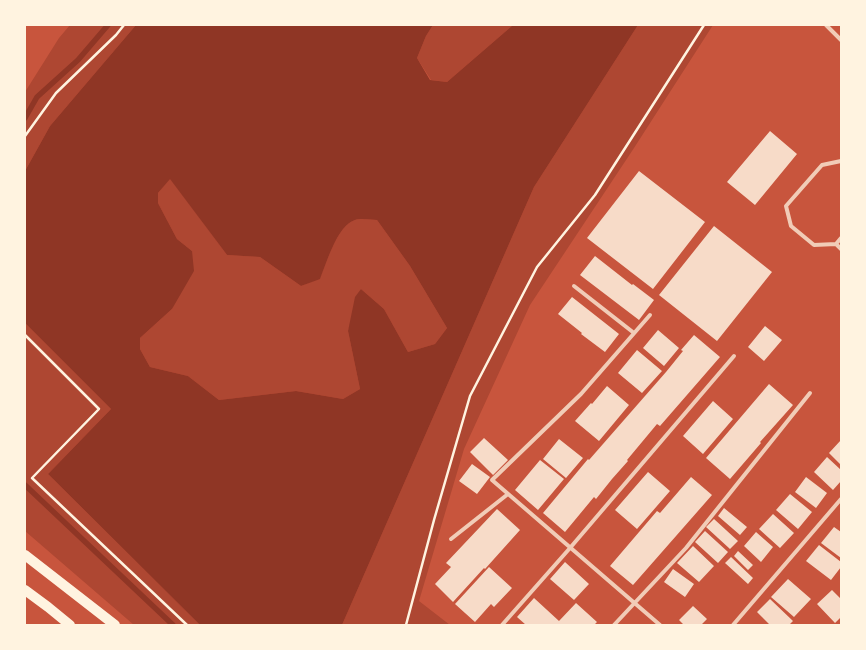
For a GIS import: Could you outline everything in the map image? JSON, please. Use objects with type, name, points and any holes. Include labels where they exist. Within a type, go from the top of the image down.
[{"type":"main road","points":[[25,555],[115,625]]},
{"type":"main road","points":[[25,590],[70,625]]},
{"type":"street","points":[[826,25],[841,40]]},
{"type":"street","points":[[841,161],[822,165],[786,206],[791,226],[814,246],[836,244],[841,238]]},
{"type":"street","points":[[836,244],[841,249]]},
{"type":"street","points":[[574,286],[634,333]]},
{"type":"street","points":[[650,315],[581,394],[492,480],[660,625]]},
{"type":"street","points":[[502,625],[570,548],[734,356]]},
{"type":"street","points":[[614,625],[686,548],[810,393]]},
{"type":"street","points":[[451,539],[508,494]]},
{"type":"street","points":[[733,625],[841,499]]},
{"type":"path","points":[[25,136],[56,93],[116,36],[124,25]]},
{"type":"path","points":[[406,625],[470,396],[537,267],[595,195],[704,25]]},
{"type":"path","points":[[25,335],[98,409],[32,478],[187,625]]},
{"type":"shaded area","points":[[70,25],[136,25],[50,126],[25,171],[25,92],[59,38]]},
{"type":"shaded area","points":[[136,25],[433,25],[426,36],[417,58],[430,80],[447,82],[513,25],[638,25],[534,187],[342,625],[200,625],[48,474],[111,409],[25,323],[25,171],[50,126]],"holes":[[[170,179],[227,255],[260,257],[301,286],[320,279],[333,245],[343,229],[357,219],[377,220],[410,266],[447,328],[435,344],[408,352],[384,309],[361,289],[355,297],[348,331],[360,389],[343,399],[296,391],[219,400],[188,376],[150,367],[140,349],[140,338],[172,309],[194,271],[192,251],[177,239],[158,203],[158,193]]]},
{"type":"shaded area","points":[[433,25],[513,25],[447,82],[431,80],[417,58],[426,36]]},
{"type":"shaded area","points":[[638,25],[713,25],[530,305],[464,449],[419,601],[450,625],[342,625],[534,187]]},
{"type":"shaded area","points":[[170,178],[227,255],[260,257],[301,286],[320,278],[333,245],[343,229],[357,219],[377,220],[410,266],[447,328],[435,344],[408,352],[384,309],[361,289],[348,331],[360,389],[343,399],[296,391],[219,400],[188,376],[150,367],[140,349],[140,338],[172,309],[192,251],[177,239],[158,203],[158,193]]},
{"type":"shaded area","points":[[25,323],[111,409],[48,474],[200,625],[134,625],[25,531]]},
{"type":"building","points":[[770,131],[797,154],[755,205],[727,182]]},
{"type":"building","points":[[639,171],[705,222],[653,289],[587,238]]},
{"type":"building","points":[[714,226],[772,272],[717,341],[659,295]]},
{"type":"building","points":[[595,256],[654,300],[639,320],[580,275]]},
{"type":"building","points":[[572,297],[619,334],[605,352],[558,314]]},
{"type":"building","points":[[765,326],[782,340],[764,361],[748,347]]},
{"type":"building","points":[[658,330],[679,348],[664,366],[643,348]]},
{"type":"building","points":[[694,335],[720,357],[660,426],[657,424],[596,499],[594,497],[565,532],[543,513],[588,459],[589,460],[666,372],[683,351],[681,350]]},
{"type":"building","points":[[637,350],[662,371],[642,393],[618,373]]},
{"type":"building","points":[[769,384],[793,405],[730,479],[706,458]]},
{"type":"building","points":[[607,386],[629,405],[599,441],[575,421]]},
{"type":"building","points":[[713,401],[733,419],[703,454],[683,436]]},
{"type":"building","points":[[484,438],[508,460],[493,475],[470,452]]},
{"type":"building","points":[[559,439],[583,458],[566,478],[543,459]]},
{"type":"building","points":[[841,440],[841,465],[829,453]]},
{"type":"building","points":[[827,457],[841,470],[841,481],[833,490],[814,472]]},
{"type":"building","points":[[540,460],[564,479],[538,510],[515,490]]},
{"type":"building","points":[[472,464],[490,477],[477,494],[459,481]]},
{"type":"building","points":[[648,472],[670,491],[637,529],[615,510]]},
{"type":"building","points":[[691,477],[712,495],[633,585],[610,566],[657,511],[660,513]]},
{"type":"building","points":[[806,477],[827,493],[816,508],[795,492]]},
{"type":"building","points":[[790,494],[812,512],[798,529],[776,510]]},
{"type":"building","points":[[724,508],[747,527],[740,535],[718,516]]},
{"type":"building","points":[[497,509],[520,530],[453,602],[435,584],[451,567],[446,563]]},
{"type":"building","points":[[773,514],[794,533],[780,548],[759,529]]},
{"type":"building","points":[[714,519],[738,541],[730,549],[706,527]]},
{"type":"building","points":[[834,527],[841,532],[841,558],[821,543]]},
{"type":"building","points":[[705,531],[728,552],[718,563],[695,542]]},
{"type":"building","points":[[756,532],[773,547],[761,562],[744,546]]},
{"type":"building","points":[[819,545],[841,562],[841,567],[831,580],[806,561]]},
{"type":"building","points":[[693,546],[714,566],[699,582],[677,563]]},
{"type":"building","points":[[738,551],[753,565],[748,570],[734,556]]},
{"type":"building","points":[[731,557],[753,578],[748,584],[725,563]]},
{"type":"building","points":[[565,562],[589,584],[574,600],[550,579]]},
{"type":"building","points":[[489,567],[512,588],[494,607],[491,604],[475,622],[455,604]]},
{"type":"building","points":[[673,569],[694,584],[685,597],[664,582]]},
{"type":"building","points":[[788,579],[811,599],[794,617],[771,597]]},
{"type":"building","points":[[832,590],[841,599],[841,617],[835,623],[817,604]]},
{"type":"building","points":[[534,598],[559,621],[576,603],[597,622],[594,625],[526,625],[517,617]]},
{"type":"building","points":[[770,599],[793,621],[789,625],[770,625],[757,612]]},
{"type":"building","points":[[693,606],[707,619],[701,625],[684,625],[679,620]]},
{"type":"waterway","points":[[25,118],[37,97],[78,60],[108,25]]},
{"type":"waterway","points":[[25,485],[173,625]]}]
